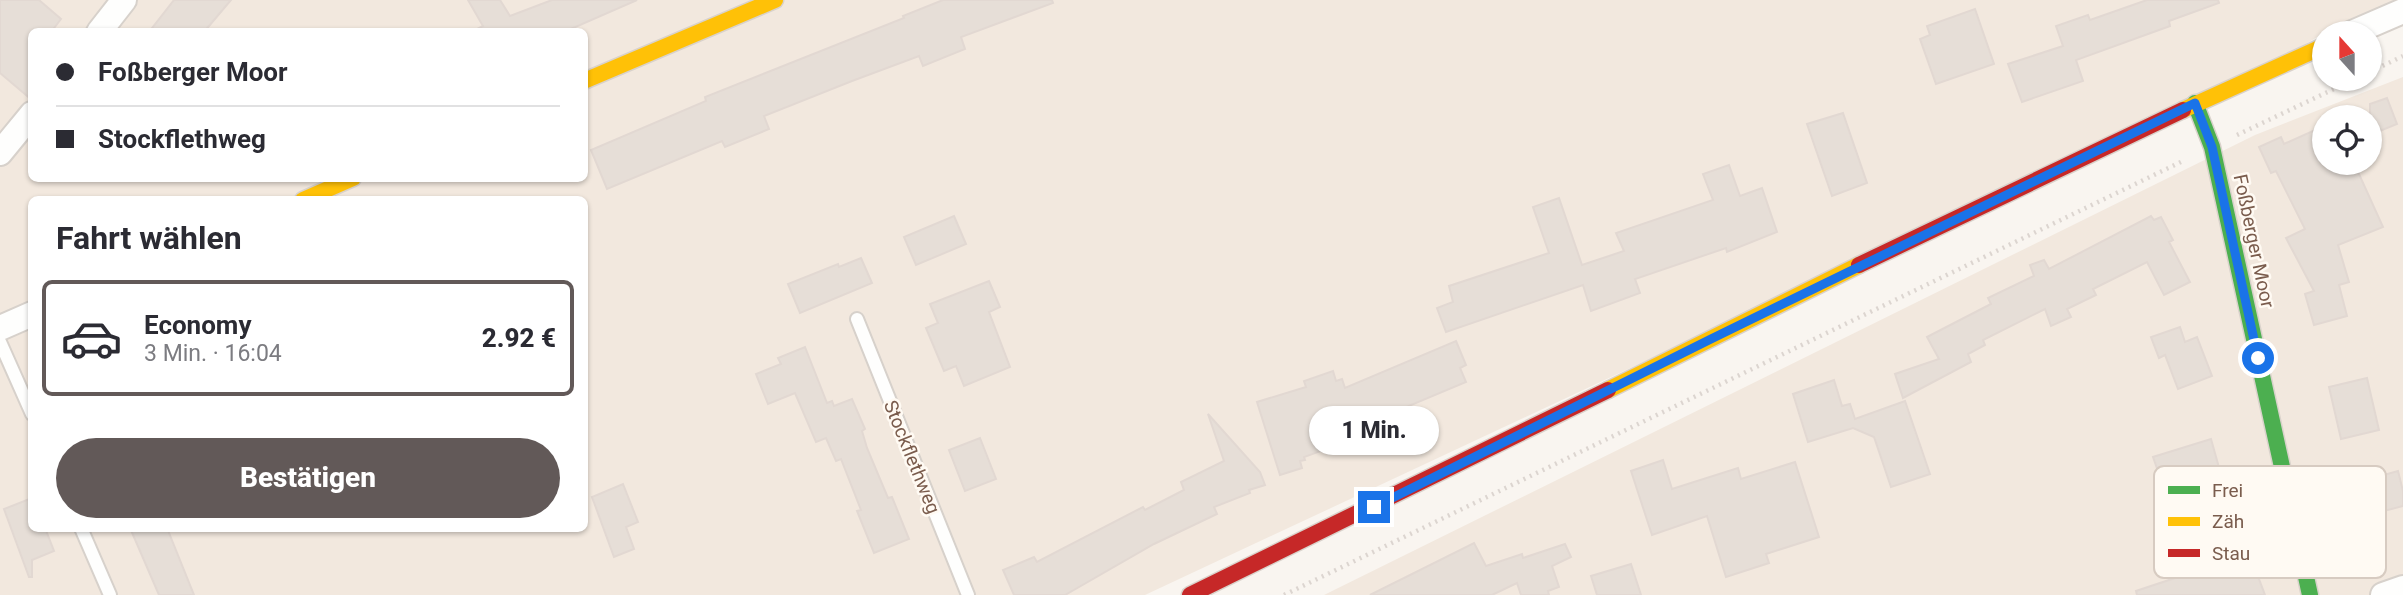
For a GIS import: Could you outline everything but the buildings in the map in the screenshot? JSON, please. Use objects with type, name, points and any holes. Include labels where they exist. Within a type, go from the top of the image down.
[{"type":"street","points":[[102,28],[124,0]]},
{"type":"street","points":[[588,79],[775,0]]},
{"type":"street","points":[[2380,21],[2403,11]]},
{"type":"street","points":[[1191,595],[1303,543],[1711,339],[2195,103],[2312,51]]},
{"type":"street","name":"Foßberger Moor","points":[[2195,103],[2212,147],[2282,466]]},
{"type":"street","points":[[0,153],[28,119]]},
{"type":"street","points":[[312,196],[344,182]]},
{"type":"street","points":[[0,328],[28,316]]},
{"type":"street","points":[[2383,595],[2403,588]]},
{"type":"lane","name":"Stockflethweg","points":[[857,319],[968,595]]},
{"type":"lane","points":[[0,342],[28,405]]},
{"type":"lane","points":[[83,532],[110,595]]},
{"type":"path","points":[[2382,66],[2403,56]]},
{"type":"path","points":[[1284,595],[2330,91]]},
{"type":"shaded area","points":[[0,0],[2403,0],[2369,21],[2312,21],[2312,40],[2242,82],[1145,595],[0,595]]},
{"type":"shaded area","points":[[2403,77],[2403,595],[1324,595],[2255,135],[2312,113],[2312,175],[2382,175],[2382,105],[2332,105],[2367,91],[2382,91],[2382,85]]},
{"type":"traffic: fast","points":[[2195,103],[2212,147],[2282,466]]},
{"type":"traffic: fast","points":[[2306,578],[2310,595]]},
{"type":"traffic: slow","points":[[588,79],[775,0]]},
{"type":"traffic: slow","points":[[2183,110],[2312,51]]},
{"type":"traffic: slow","points":[[312,196],[344,182]]},
{"type":"traffic: slow","points":[[1608,390],[1859,265]]},
{"type":"traffic: jam","points":[[1859,265],[2183,110]]},
{"type":"traffic: jam","points":[[1190,595],[1608,390]]},
{"type":"route","points":[[1374,507],[2195,103],[2212,147],[2258,358]]}]
